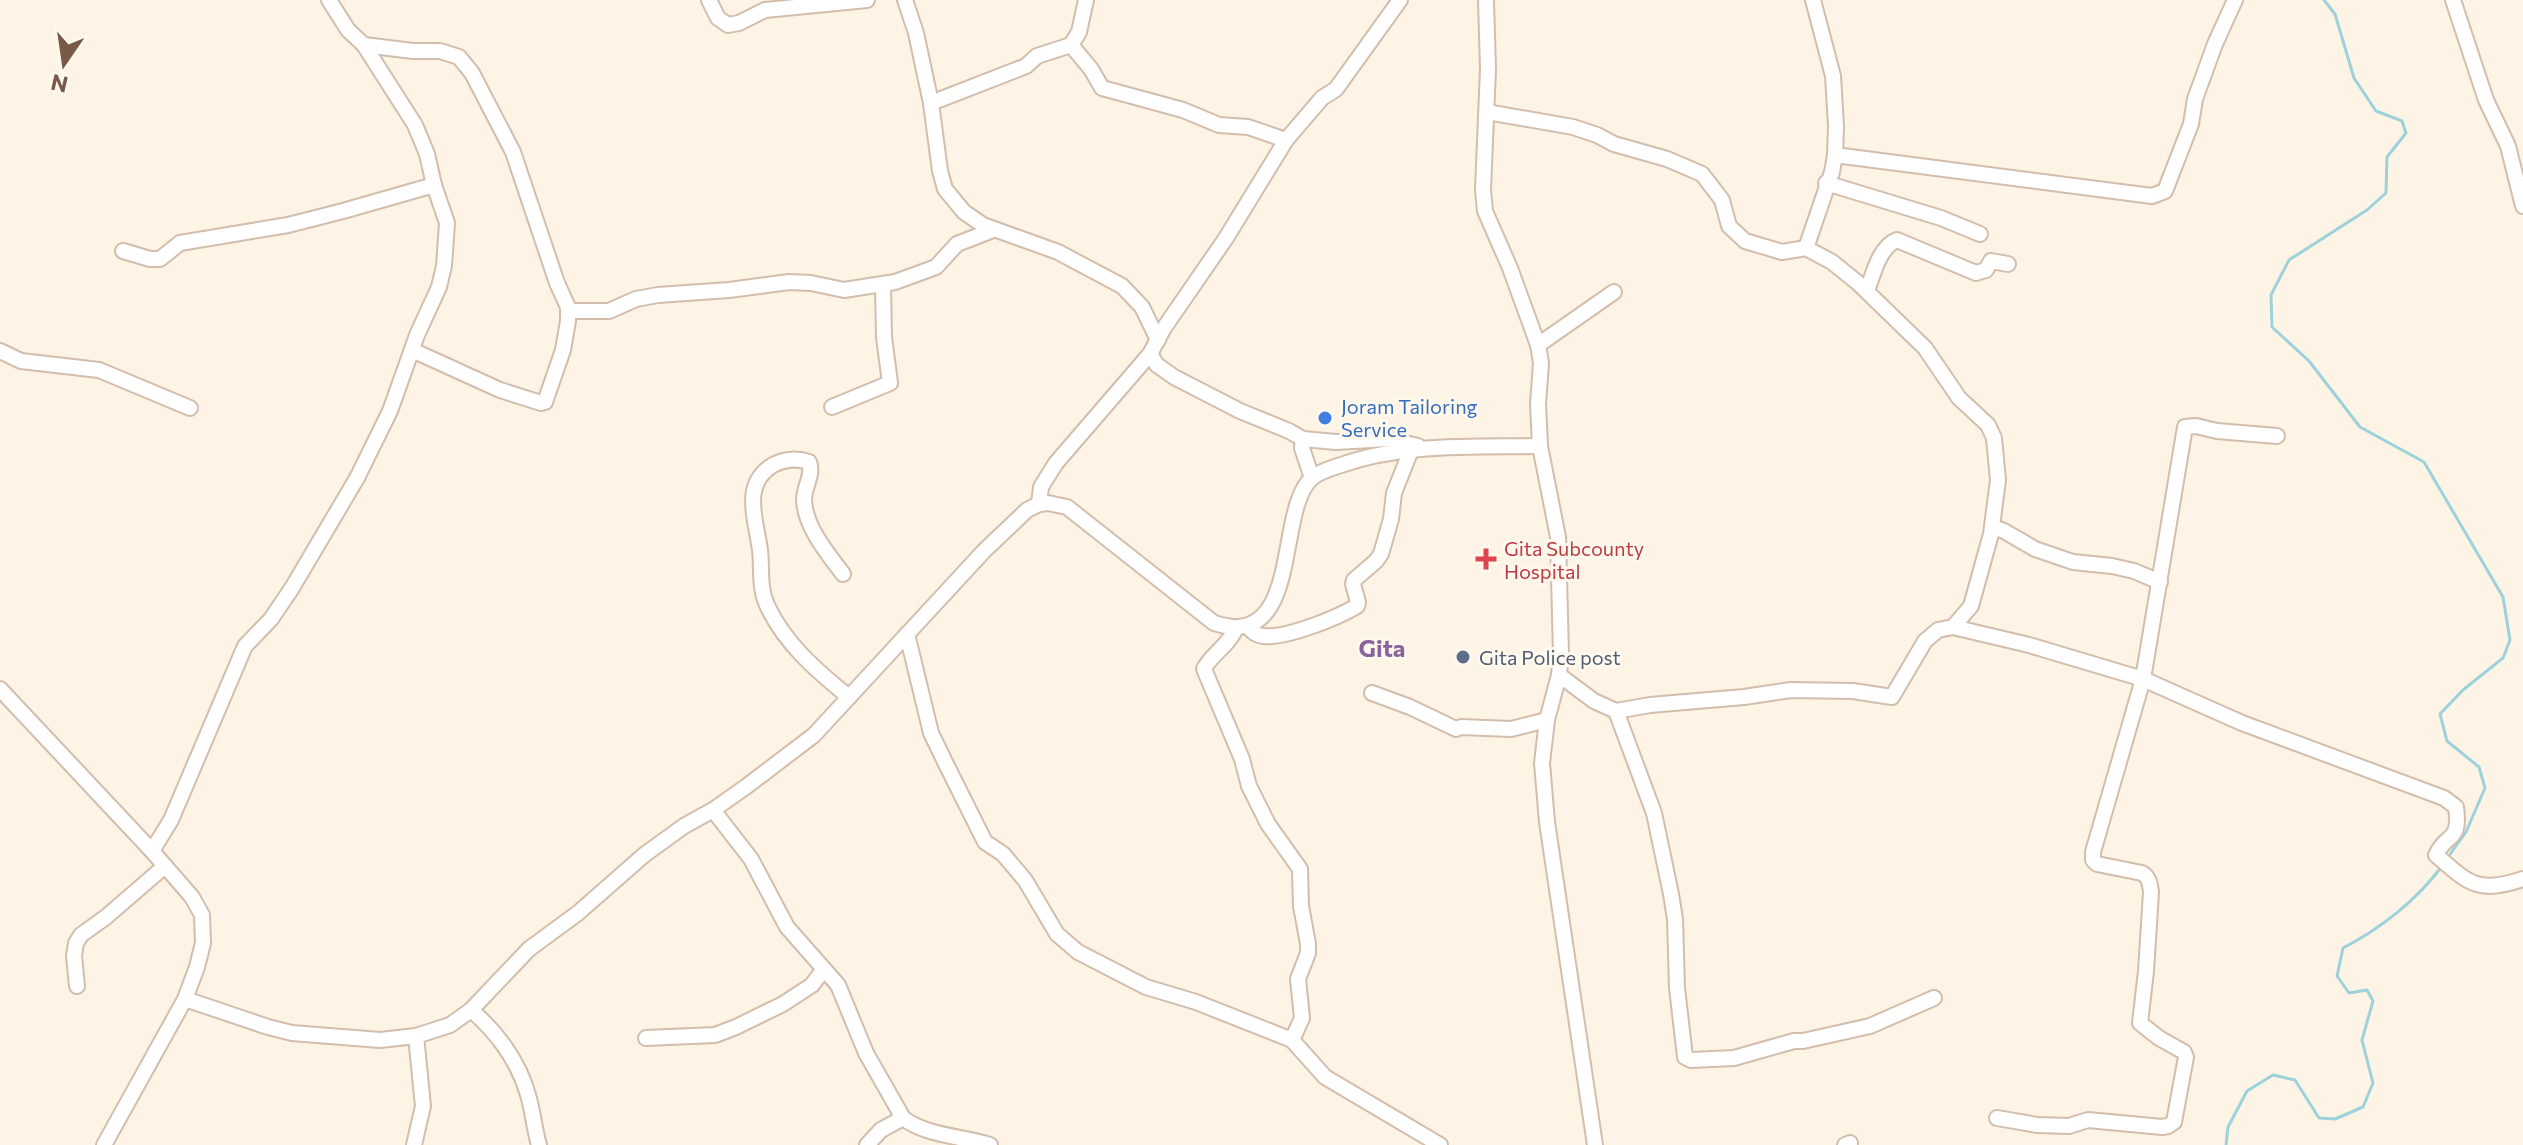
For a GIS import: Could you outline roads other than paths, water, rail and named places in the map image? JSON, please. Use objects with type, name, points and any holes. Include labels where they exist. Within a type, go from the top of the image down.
[{"type":"street","points":[[152,851],[171,820],[245,646],[271,619],[292,588],[344,501],[390,411],[439,287],[447,245],[447,223],[427,154],[415,125],[364,45],[348,30],[329,0]]},
{"type":"street","points":[[709,0],[718,18],[728,25],[765,10],[867,0]]},
{"type":"street","points":[[905,0],[916,33],[931,103],[945,189],[964,212],[993,230],[1058,252],[1122,286],[1142,307],[1158,340]]},
{"type":"street","points":[[931,103],[1026,66],[1037,56],[1071,45],[1079,32],[1086,0]]},
{"type":"street","points":[[185,999],[292,1033],[380,1040],[416,1036],[450,1025],[471,1010],[529,949],[578,913],[644,855],[684,826],[713,810],[814,735],[984,551],[1033,507],[1056,463],[1150,354],[1286,140],[1322,98],[1336,89],[1400,0]]},
{"type":"street","points":[[1486,0],[1488,69],[1483,190],[1485,211],[1510,268],[1538,345],[1541,363],[1538,404],[1540,446],[1558,537],[1561,605],[1559,675],[1547,720],[1542,763],[1547,822],[1595,1145]]},
{"type":"street","points":[[1806,248],[1832,172],[1836,126],[1833,76],[1813,0]]},
{"type":"street","points":[[1835,155],[2152,196],[2165,191],[2191,124],[2195,99],[2215,44],[2235,0]]},
{"type":"street","points":[[2453,0],[2486,100],[2508,146],[2523,206]]},
{"type":"street","points":[[364,45],[440,51],[459,57],[472,73],[513,152],[568,311],[563,350],[545,402],[500,390],[412,350]]},
{"type":"street","points":[[1071,45],[1102,88],[1183,110],[1219,125],[1248,127],[1286,140]]},
{"type":"street","points":[[1487,112],[1573,127],[1702,174],[1722,200],[1729,226],[1745,241],[1782,252],[1806,248],[1847,272],[1925,348],[1959,398],[1988,425],[1994,438],[1998,480],[1993,527],[1971,606],[1953,627]]},
{"type":"street","points":[[1826,183],[1941,218],[1980,234]]},
{"type":"street","points":[[123,251],[160,259],[180,243],[302,221],[434,185]]},
{"type":"street","points":[[568,311],[609,311],[636,299],[658,295],[789,282],[844,290],[883,285],[936,267],[957,244],[993,230]]},
{"type":"street","points":[[1867,291],[1883,252],[1897,240],[1976,273],[1986,270],[1991,261],[2008,264]]},
{"type":"street","points":[[832,407],[890,383],[884,337],[883,285]]},
{"type":"street","points":[[1538,345],[1614,292]]},
{"type":"street","points":[[0,351],[21,361],[99,370],[190,408]]},
{"type":"street","points":[[1150,354],[1157,365],[1174,377],[1303,439],[1336,442],[1388,439],[1430,449]]},
{"type":"street","points":[[1997,1118],[2037,1125],[2069,1126],[2088,1120],[2162,1127],[2174,1122],[2186,1057],[2184,1052],[2144,1027],[2139,1019],[2146,971],[2149,881],[2142,873],[2097,864],[2093,860],[2143,679],[2185,427],[2277,436]]},
{"type":"street","points":[[1303,439],[1302,448],[1312,478]]},
{"type":"street","points":[[1292,1040],[1302,1018],[1298,979],[1308,953],[1301,906],[1300,869],[1268,824],[1249,786],[1242,759],[1204,669],[1206,663],[1241,627],[1263,614],[1277,592],[1283,576],[1294,515],[1303,490],[1312,478],[1326,470],[1369,456],[1411,450],[1540,446]]},
{"type":"street","points":[[1033,507],[1055,504],[1067,507],[1214,623],[1241,627],[1265,637],[1324,622],[1357,606],[1354,580],[1381,554],[1391,519],[1394,493],[1411,450]]},
{"type":"street","points":[[843,574],[808,518],[804,496],[812,471],[809,462],[782,460],[762,472],[752,506],[765,602],[799,651],[849,697]]},
{"type":"street","points":[[1993,527],[2035,549],[2073,562],[2134,571],[2160,582]]},
{"type":"street","points":[[1559,675],[1594,701],[1616,711],[1791,690],[1853,691],[1892,697],[1925,641],[1938,630],[1953,627],[2029,645],[2143,679],[2242,723],[2444,798],[2456,807],[2456,829],[2453,838],[2436,855],[2465,881],[2487,886],[2506,885],[2523,879]]},
{"type":"street","points":[[907,634],[931,733],[945,762],[985,842],[1003,854],[1025,880],[1057,934],[1078,952],[1146,987],[1196,1002],[1292,1040],[1325,1077],[1440,1145]]},
{"type":"street","points":[[0,689],[152,851],[192,897],[202,915],[203,943],[185,999],[104,1145]]},
{"type":"street","points":[[1372,693],[1456,729],[1511,729],[1547,720]]},
{"type":"street","points":[[1616,711],[1654,813],[1668,879],[1675,919],[1677,988],[1685,1057],[1691,1060],[1734,1058],[1794,1041],[1870,1026],[1934,998]]},
{"type":"street","points":[[713,810],[751,859],[787,927],[838,985],[866,1053],[903,1118],[910,1124],[990,1145]]},
{"type":"street","points":[[77,986],[74,956],[81,935],[165,866]]},
{"type":"street","points":[[646,1038],[715,1035],[736,1027],[812,985],[824,969]]},
{"type":"street","points":[[471,1010],[489,1025],[512,1059],[528,1094],[539,1145]]},
{"type":"street","points":[[414,1145],[423,1106],[416,1036]]},
{"type":"street","points":[[867,1145],[881,1130],[903,1118]]},
{"type":"waterway","points":[[2324,0],[2335,14],[2354,78],[2376,111],[2402,121],[2406,133],[2387,157],[2386,193],[2367,210],[2289,260],[2271,295],[2272,327],[2309,361],[2360,427],[2424,462],[2503,597],[2510,640],[2503,658],[2463,690],[2440,714],[2447,741],[2479,767],[2485,788],[2466,832],[2446,860]]},
{"type":"waterway","points":[[2226,1145],[2228,1127],[2247,1091],[2273,1075],[2295,1080],[2319,1118],[2335,1119],[2363,1107],[2373,1083],[2362,1040],[2373,1001],[2367,990],[2349,993],[2337,976],[2343,948],[2397,913],[2442,866]]},
{"type":"place","name":"Joram Tailoring Service","points":[[1325,418]]},
{"type":"place","name":"Gita Subcounty Hospital","points":[[1486,559]]},
{"type":"place","name":"Gita Police post","points":[[1463,657]]},
{"type":"district","name":"Gita","points":[[1382,647]]}]
